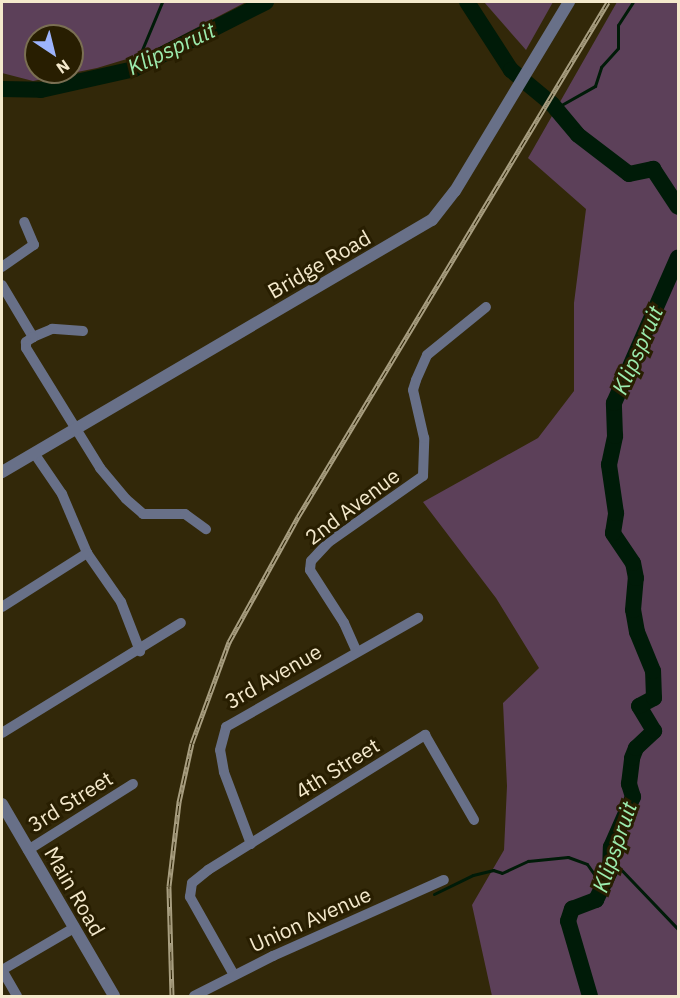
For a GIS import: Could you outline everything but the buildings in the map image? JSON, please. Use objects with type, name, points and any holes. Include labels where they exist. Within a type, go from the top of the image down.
[{"type":"street","name":"Bridge Road","points":[[2,472],[432,220],[455,191],[569,2]]},
{"type":"street","points":[[2,267],[34,245],[24,222]]},
{"type":"street","points":[[2,285],[33,337]]},
{"type":"street","name":"2nd Avenue","points":[[356,650],[344,623],[310,570],[311,561],[329,542],[423,476],[424,438],[413,390],[416,380],[427,355],[486,307]]},
{"type":"street","points":[[83,330],[52,329],[33,337],[26,348],[106,478],[138,511],[148,516],[184,514],[206,529]]},
{"type":"street","points":[[34,453],[62,494],[87,554],[121,602],[140,651]]},
{"type":"street","points":[[2,607],[87,554]]},
{"type":"street","name":"3rd Avenue","points":[[251,844],[224,772],[220,750],[224,731],[243,715],[312,679],[356,650],[418,618]]},
{"type":"street","points":[[2,733],[140,651],[181,623]]},
{"type":"street","name":"4th Street","points":[[234,975],[194,906],[190,889],[208,870],[425,735],[474,820]]},
{"type":"street","name":"3rd Street","points":[[28,850],[133,784]]},
{"type":"street","name":"Main Road","points":[[2,804],[114,996]]},
{"type":"street","name":"Union Avenue","points":[[194,996],[234,975],[444,880]]},
{"type":"street","points":[[17,996],[2,970],[74,928]]},
{"type":"shaded area","points":[[2,2],[246,2],[150,52],[84,71],[84,24],[24,24],[24,79],[2,73]]},
{"type":"shaded area","points":[[484,2],[553,2],[526,50]]},
{"type":"shaded area","points":[[617,2],[678,2],[678,996],[492,996],[472,905],[504,850],[507,786],[503,703],[539,668],[496,598],[423,502],[538,438],[574,391],[574,303],[586,209],[528,158]]},
{"type":"waterway","points":[[134,69],[162,2]]},
{"type":"waterway","name":"Klipspruit","points":[[243,15],[249,2]]},
{"type":"waterway","name":"Klipspruit","points":[[2,89],[41,90],[134,69],[266,2]]},
{"type":"waterway","name":"Klipspruit","points":[[467,2],[511,70],[552,104],[578,135],[629,174],[653,169],[678,207]]},
{"type":"waterway","points":[[556,108],[595,86],[601,67],[618,48],[618,25],[633,2]]},
{"type":"waterway","name":"Klipspruit","points":[[590,996],[568,921],[572,909],[596,900],[610,871],[611,847],[633,797],[629,784],[632,758],[636,748],[654,731],[639,706],[654,698],[653,671],[637,632],[633,610],[636,578],[633,563],[613,533],[616,513],[609,465],[615,436],[614,403],[678,257]]},
{"type":"waterway","points":[[434,894],[473,875],[493,870],[502,873],[528,861],[568,857],[587,864],[596,877],[610,871]]},
{"type":"waterway","points":[[611,859],[678,929]]},
{"type":"railway","points":[[172,996],[169,886],[179,802],[192,743],[229,642],[298,517],[608,2]]}]
